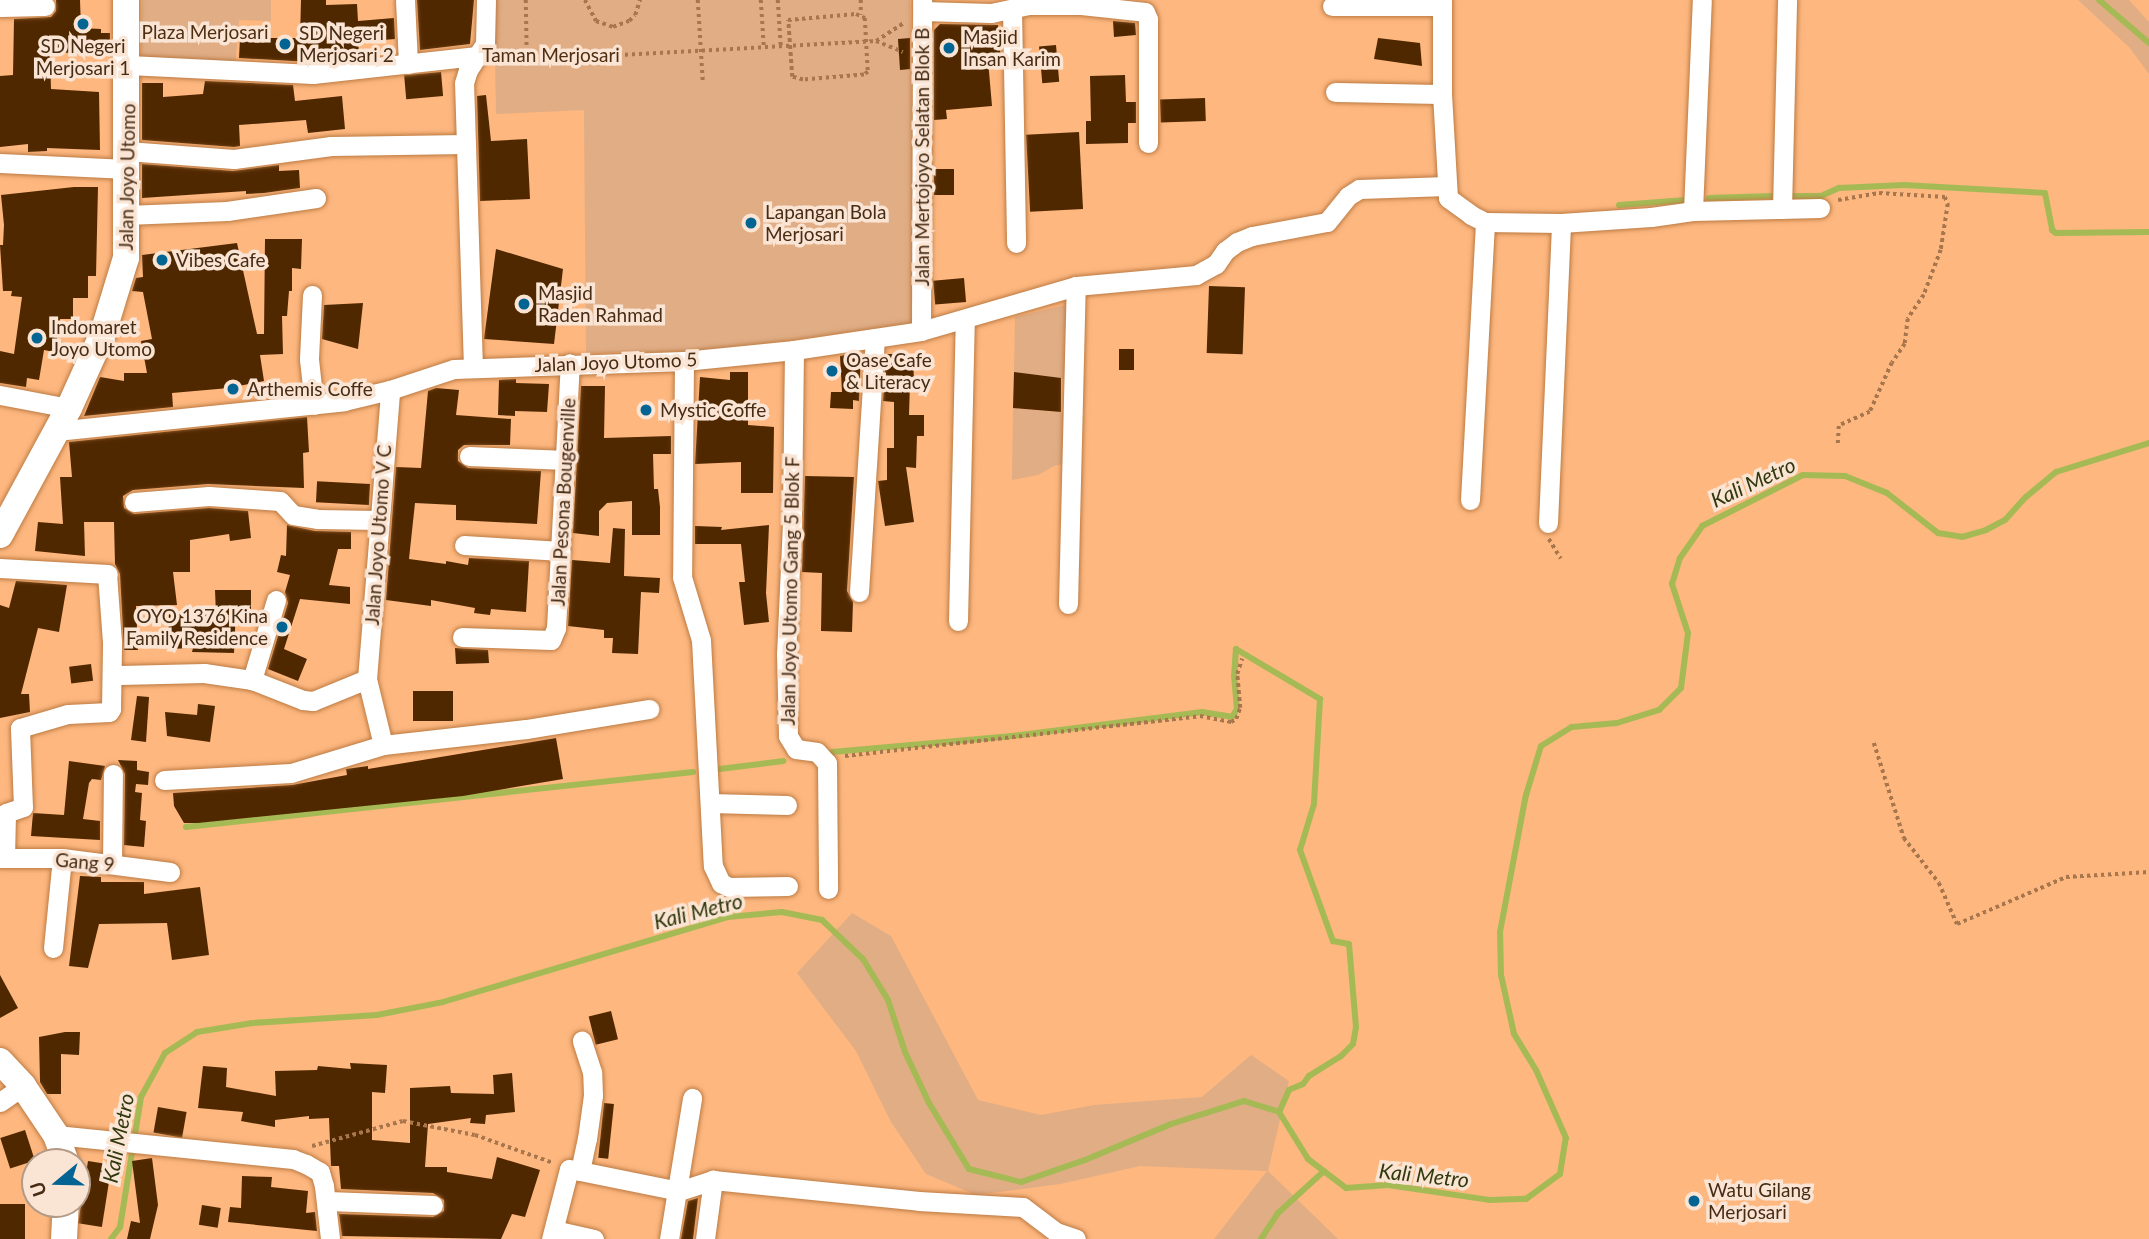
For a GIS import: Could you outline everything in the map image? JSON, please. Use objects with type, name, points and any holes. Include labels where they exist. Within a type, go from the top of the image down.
[{"type":"main road","name":"Jalan Joyo Utomo","points":[[0,535],[63,419],[103,333],[126,258],[127,0]]},
{"type":"main road","points":[[0,1061],[23,1086],[56,1135],[61,1148]]},
{"type":"street","points":[[405,0],[408,64]]},
{"type":"street","points":[[473,368],[464,83],[485,44],[486,0]]},
{"type":"street","points":[[1693,211],[1702,0]]},
{"type":"street","points":[[1782,209],[1787,0]]},
{"type":"street","points":[[923,11],[991,13],[1030,5],[1081,2],[1145,12],[1149,19],[1149,143]]},
{"type":"street","points":[[1332,6],[1442,3],[1442,94],[1448,198],[1485,222],[1561,223],[1651,218],[1693,211],[1820,208]]},
{"type":"street","points":[[0,8],[45,6]]},
{"type":"street","points":[[1012,9],[1016,243]]},
{"type":"street","name":"Jalan Mertojoyo Selatan Blok B","points":[[921,323],[923,11]]},
{"type":"street","points":[[128,65],[313,74],[477,56]]},
{"type":"street","points":[[1335,92],[1442,94]]},
{"type":"street","points":[[0,163],[234,159],[324,146],[466,144]]},
{"type":"street","name":"Jalan Joyo Utomo 5","points":[[0,395],[63,419],[314,405],[390,390],[454,369],[684,360],[875,339],[921,323],[965,320],[1076,286],[1196,275],[1216,264],[1225,251],[1252,236],[1327,222],[1348,196],[1359,189],[1447,186]]},
{"type":"street","points":[[126,215],[227,211],[316,198]]},
{"type":"street","points":[[1470,500],[1485,222]]},
{"type":"street","points":[[1548,523],[1561,223]]},
{"type":"street","points":[[1068,604],[1076,286]]},
{"type":"street","points":[[312,295],[309,359],[314,405]]},
{"type":"street","points":[[958,621],[965,320]]},
{"type":"street","points":[[859,592],[875,339]]},
{"type":"street","name":"Jalan Joyo Utomo Gang 5 Blok F","points":[[794,350],[792,523],[786,653],[788,736],[796,749],[817,752],[825,758]]},
{"type":"street","points":[[684,360],[682,577],[701,640],[713,866],[721,883],[729,887],[788,886]]},
{"type":"street","name":"Jalan Pesona Bougenville","points":[[462,638],[551,640],[556,628],[570,363]]},
{"type":"street","name":"Jalan Joyo Utomo V C","points":[[383,745],[367,679],[390,390]]},
{"type":"street","points":[[469,456],[566,460]]},
{"type":"street","points":[[134,502],[209,496],[280,501],[293,515],[317,519],[378,520]]},
{"type":"street","points":[[464,545],[561,551]]},
{"type":"street","points":[[0,568],[107,574],[112,642],[109,712],[68,714],[20,728],[23,807],[6,813],[2,858]]},
{"type":"street","points":[[252,680],[276,600]]},
{"type":"street","points":[[120,674],[204,673],[252,680],[303,701],[313,701],[367,679]]},
{"type":"street","points":[[164,780],[291,774],[383,745],[526,729],[649,709]]},
{"type":"street","points":[[825,758],[828,889]]},
{"type":"street","points":[[112,864],[113,774]]},
{"type":"street","points":[[710,803],[788,805]]},
{"type":"street","name":"Gang 9","points":[[2,858],[62,858],[170,872]]},
{"type":"street","points":[[53,948],[62,858]]},
{"type":"street","points":[[582,1041],[592,1072],[593,1095],[575,1170],[553,1234],[594,1239]]},
{"type":"street","points":[[0,1102],[23,1086]]},
{"type":"street","points":[[669,1239],[679,1191],[692,1098]]},
{"type":"street","points":[[56,1135],[293,1159],[320,1172],[328,1201],[330,1239]]},
{"type":"street","points":[[575,1170],[679,1191],[713,1180],[919,1201],[1023,1207],[1056,1232],[1076,1239]]},
{"type":"street","points":[[705,1239],[713,1180]]},
{"type":"street","points":[[328,1201],[433,1205]]},
{"type":"path","points":[[526,0],[527,60],[876,41],[923,11]]},
{"type":"path","points":[[585,0],[596,21],[613,27],[629,21],[640,7],[640,0]]},
{"type":"path","points":[[698,0],[702,81]]},
{"type":"path","points":[[761,0],[764,47]]},
{"type":"path","points":[[778,0],[781,46]]},
{"type":"path","points":[[861,0],[861,15],[865,18],[867,72],[860,77],[795,79],[791,74],[787,23],[791,18],[861,15]]},
{"type":"path","points":[[876,41],[909,55],[922,54]]},
{"type":"path","points":[[1820,208],[1836,200],[1879,194],[1944,197],[1948,204],[1941,250],[1924,295],[1908,319],[1905,344],[1892,363],[1870,412],[1839,426],[1838,446]]},
{"type":"path","points":[[825,758],[1200,716],[1231,722],[1236,719],[1240,708],[1237,674],[1242,659]]},
{"type":"path","points":[[1874,743],[1904,838],[1939,883],[1957,924],[2066,877],[2149,872]]},
{"type":"path","points":[[293,1159],[309,1146],[403,1121],[475,1135],[575,1170]]},
{"type":"green space","name":"Plaza Merjosari","points":[[142,0],[271,0],[271,21],[239,20],[235,67],[141,59]]},
{"type":"green space","name":"Taman Merjosari","points":[[494,0],[910,0],[914,320],[911,324],[708,351],[586,353],[584,110],[496,114]]},
{"type":"green space","points":[[2078,0],[2129,0],[2149,22],[2149,74],[2129,47]]},
{"type":"green space","points":[[1070,304],[1070,380],[1014,372],[1015,317]]},
{"type":"green space","points":[[1013,408],[1067,413],[1066,463],[1038,475],[1012,480]]},
{"type":"green space","points":[[852,913],[891,936],[978,1100],[1041,1115],[1094,1105],[1202,1097],[1251,1055],[1289,1081],[1268,1171],[1338,1239],[1214,1239],[1267,1171],[1140,1166],[1060,1184],[976,1195],[926,1174],[891,1122],[856,1051],[797,973]]},
{"type":"building","points":[[56,0],[80,0],[81,28],[101,29],[101,33],[110,33],[110,52],[50,53],[51,89],[99,92],[100,150],[47,148],[47,151],[28,152],[28,144],[0,147],[0,76],[13,75],[14,19],[51,17],[56,11]]},
{"type":"building","points":[[301,0],[326,0],[326,5],[357,4],[358,21],[394,18],[395,39],[358,42],[359,52],[310,52],[310,62],[239,58],[240,38],[300,38]]},
{"type":"building","points":[[417,0],[474,0],[470,44],[420,50]]},
{"type":"building","points":[[1113,21],[1135,23],[1136,35],[1114,37]]},
{"type":"building","points":[[940,24],[998,25],[1001,60],[988,60],[992,106],[946,110],[947,119],[934,120],[934,30]]},
{"type":"building","points":[[910,38],[910,69],[900,70],[898,39]]},
{"type":"building","points":[[1378,38],[1420,43],[1422,66],[1374,59]]},
{"type":"building","points":[[1056,45],[1059,82],[1042,83],[1039,46]]},
{"type":"building","points":[[441,72],[443,96],[406,99],[404,75]]},
{"type":"building","points":[[1125,75],[1126,102],[1136,102],[1136,123],[1128,123],[1128,143],[1086,144],[1086,121],[1091,121],[1090,76]]},
{"type":"building","points":[[205,81],[293,85],[295,101],[342,96],[345,129],[308,133],[306,120],[239,125],[240,146],[234,147],[142,140],[142,83],[163,83],[163,97],[203,94]]},
{"type":"building","points":[[486,95],[491,141],[527,139],[530,199],[480,201],[477,96]]},
{"type":"building","points":[[1205,98],[1206,121],[1161,123],[1160,100]]},
{"type":"building","points":[[1079,132],[1083,209],[1030,212],[1026,135]]},
{"type":"building","points":[[142,164],[233,171],[279,165],[279,171],[299,170],[300,188],[264,193],[246,194],[246,191],[142,198]]},
{"type":"building","points":[[934,169],[954,169],[954,195],[934,195]]},
{"type":"building","points":[[98,187],[96,276],[88,276],[88,298],[73,298],[73,319],[60,319],[55,352],[44,350],[39,380],[27,378],[26,387],[0,383],[0,351],[14,354],[22,297],[11,296],[12,291],[3,291],[0,245],[3,245],[4,225],[1,195]]},
{"type":"building","points":[[265,239],[302,239],[301,269],[292,268],[292,291],[289,291],[287,316],[282,316],[283,354],[260,355],[264,381],[229,388],[172,393],[173,407],[84,416],[100,377],[124,381],[124,373],[147,373],[141,341],[152,339],[143,292],[132,291],[136,278],[143,277],[142,255],[237,243],[257,334],[264,334]]},
{"type":"building","name":"Masjid Raden Rahmad","points":[[496,249],[563,269],[554,344],[484,339]]},
{"type":"building","points":[[964,278],[966,302],[935,305],[933,281]]},
{"type":"building","points":[[1209,286],[1245,287],[1243,354],[1207,353]]},
{"type":"building","points":[[363,303],[358,349],[322,339],[324,305]]},
{"type":"building","points":[[1119,349],[1134,349],[1134,370],[1119,370]]},
{"type":"building","points":[[861,352],[859,401],[853,400],[853,409],[830,408],[831,392],[842,392],[840,356]]},
{"type":"building","points":[[886,354],[913,354],[914,383],[910,383],[909,415],[924,415],[924,436],[917,436],[916,468],[906,467],[914,522],[885,526],[878,481],[887,480],[887,448],[894,448],[894,402],[883,401]]},
{"type":"building","points":[[730,372],[748,372],[748,425],[774,427],[773,493],[741,493],[741,462],[695,464],[700,377],[730,380]]},
{"type":"building","points":[[1014,372],[1061,378],[1061,412],[1013,408]]},
{"type":"building","points":[[516,379],[516,383],[549,384],[547,412],[515,411],[515,416],[498,415],[499,380]]},
{"type":"building","points":[[581,386],[605,386],[604,438],[671,436],[671,454],[653,454],[654,489],[658,489],[660,507],[660,535],[632,535],[632,501],[607,503],[599,511],[599,536],[573,533]]},
{"type":"building","points":[[436,388],[459,390],[456,415],[511,419],[510,445],[464,445],[458,450],[458,461],[468,468],[541,471],[537,524],[456,520],[456,505],[415,503],[409,559],[468,565],[469,558],[529,561],[526,612],[491,609],[490,615],[474,613],[475,608],[431,600],[431,606],[386,600],[396,467],[421,468],[428,391]]},
{"type":"building","points":[[307,417],[309,452],[303,453],[304,488],[208,484],[133,490],[123,496],[124,508],[134,514],[209,508],[248,511],[251,538],[230,541],[229,534],[190,540],[190,572],[173,572],[177,605],[136,606],[138,650],[124,650],[120,574],[115,564],[114,522],[84,522],[85,556],[35,551],[38,522],[63,524],[60,477],[72,477],[69,442]]},
{"type":"building","points":[[805,476],[854,477],[847,591],[853,602],[852,632],[821,631],[822,573],[802,572]]},
{"type":"building","points":[[317,481],[370,484],[369,505],[316,502]]},
{"type":"building","points":[[287,525],[315,531],[351,532],[351,549],[338,549],[329,585],[350,587],[350,604],[300,599],[284,649],[307,659],[298,681],[268,669],[288,603],[285,592],[290,575],[277,572],[281,555],[286,556]]},
{"type":"building","points":[[769,525],[766,593],[769,622],[744,625],[739,582],[745,582],[741,544],[695,544],[695,526],[722,527],[721,530]]},
{"type":"building","points":[[613,528],[625,529],[624,576],[660,578],[659,593],[641,592],[638,654],[612,653],[613,638],[604,638],[604,630],[568,626],[572,560],[610,563]]},
{"type":"building","points":[[16,581],[67,585],[59,632],[38,628],[21,694],[29,694],[30,712],[0,718],[0,605],[9,608]]},
{"type":"building","points":[[215,590],[251,590],[251,609],[236,609],[234,653],[192,652],[193,648],[168,649],[169,614],[216,615]]},
{"type":"building","points":[[455,648],[488,650],[489,663],[456,664]]},
{"type":"building","points":[[91,664],[93,681],[71,684],[69,667]]},
{"type":"building","points":[[413,691],[453,691],[453,721],[413,721]]},
{"type":"building","points":[[137,696],[149,697],[146,742],[131,740]]},
{"type":"building","points":[[198,704],[215,706],[210,742],[167,736],[165,712],[197,715]]},
{"type":"building","points":[[556,738],[563,779],[463,796],[198,823],[184,823],[174,806],[173,793],[292,785],[347,775],[346,769],[368,766],[368,769]]},
{"type":"building","points":[[118,760],[137,761],[137,770],[149,772],[148,785],[136,784],[135,792],[142,793],[140,820],[146,821],[144,847],[124,845],[125,774]]},
{"type":"building","points":[[69,761],[105,766],[101,780],[92,779],[89,783],[83,819],[100,821],[100,840],[31,836],[33,813],[64,815]]},
{"type":"building","points":[[80,876],[101,877],[101,882],[144,882],[144,894],[200,887],[209,955],[172,960],[167,923],[99,924],[88,968],[69,966]]},
{"type":"building","points":[[0,975],[18,1008],[0,1018]]},
{"type":"building","points":[[611,1011],[618,1039],[596,1045],[589,1017]]},
{"type":"building","points":[[80,1032],[79,1055],[61,1054],[61,1094],[47,1094],[40,1082],[39,1037]]},
{"type":"building","points":[[350,1063],[387,1065],[385,1093],[372,1092],[372,1140],[410,1143],[410,1088],[450,1086],[451,1093],[494,1094],[493,1075],[512,1073],[515,1112],[486,1115],[485,1124],[470,1123],[471,1118],[428,1124],[425,1167],[447,1167],[447,1172],[492,1179],[497,1157],[540,1170],[525,1217],[512,1214],[501,1239],[342,1236],[339,1214],[433,1217],[444,1211],[444,1200],[433,1193],[341,1189],[339,1166],[331,1166],[329,1118],[309,1119],[309,1116],[275,1120],[275,1127],[241,1121],[243,1112],[198,1108],[203,1066],[227,1068],[226,1087],[276,1096],[275,1071],[317,1070],[318,1066],[351,1069]]},
{"type":"building","points":[[604,1103],[614,1104],[608,1159],[598,1158]]},
{"type":"building","points":[[158,1107],[187,1112],[182,1138],[153,1133]]},
{"type":"building","points":[[25,1130],[31,1148],[21,1148],[21,1165],[10,1168],[0,1138]]},
{"type":"building","points":[[152,1158],[158,1205],[150,1239],[127,1239],[131,1221],[140,1223],[132,1161]]},
{"type":"building","points":[[91,1161],[112,1165],[102,1227],[78,1223],[79,1218],[91,1218]]},
{"type":"building","points":[[242,1176],[272,1177],[271,1187],[308,1191],[306,1213],[315,1212],[317,1231],[228,1222],[230,1207],[241,1208]]},
{"type":"building","points":[[698,1198],[693,1239],[681,1239],[688,1201]]},
{"type":"building","points":[[0,1204],[21,1204],[21,1218],[25,1218],[25,1239],[0,1239]]},
{"type":"building","points":[[202,1205],[221,1208],[218,1228],[199,1225]]},
{"type":"waterway","points":[[2099,0],[2149,43]]},
{"type":"waterway","points":[[1793,196],[1821,196],[1839,188],[1904,185],[2045,193],[2052,230],[2056,233],[2149,232]]},
{"type":"waterway","points":[[1709,198],[1774,196]]},
{"type":"waterway","points":[[1619,205],[1686,200]]},
{"type":"waterway","name":"Kali Metro","points":[[111,1239],[120,1227],[141,1097],[165,1053],[197,1032],[252,1023],[377,1015],[443,1002],[728,917],[782,912],[822,920],[863,959],[888,1000],[905,1052],[929,1103],[969,1169],[1021,1182],[1085,1160],[1171,1124],[1244,1101],[1279,1112],[1308,1159],[1346,1188],[1388,1185],[1489,1200],[1526,1199],[1560,1174],[1566,1138],[1536,1070],[1514,1034],[1501,975],[1500,932],[1526,795],[1541,746],[1572,727],[1617,723],[1659,710],[1681,688],[1688,633],[1672,584],[1680,558],[1702,526],[1803,475],[1845,476],[1887,493],[1938,533],[1962,537],[1986,530],[2005,520],[2026,497],[2056,472],[2149,443]]},
{"type":"waterway","points":[[832,752],[1012,736],[1202,712],[1232,717],[1237,709],[1234,677],[1236,649],[1320,699],[1314,804],[1300,850],[1333,941],[1349,944],[1356,1027],[1353,1044],[1341,1056],[1309,1076],[1303,1084],[1289,1090],[1279,1112]]},
{"type":"waterway","points":[[712,770],[783,761]]},
{"type":"waterway","points":[[186,827],[693,772]]},
{"type":"waterway","points":[[1261,1239],[1278,1213],[1324,1171]]},
{"type":"place","name":"SD Negeri Merjosari 1","points":[[83,24]]},
{"type":"place","name":"SD Negeri Merjosari 2","points":[[285,44]]},
{"type":"place","name":"Masjid Insan Karim","points":[[949,48]]},
{"type":"place","name":"Lapangan Bola Merjosari","points":[[751,223]]},
{"type":"place","name":"Vibes Cafe","points":[[162,260]]},
{"type":"place","name":"Masjid Raden Rahmad","points":[[524,304]]},
{"type":"place","name":"Indomaret Joyo Utomo","points":[[37,338]]},
{"type":"place","name":"Oase Cafe & Literacy","points":[[832,371]]},
{"type":"place","name":"Arthemis Coffe","points":[[233,389]]},
{"type":"place","name":"Mystic Coffe","points":[[646,410]]},
{"type":"place","name":"OYO 1376 Kina Family Residence","points":[[282,627]]},
{"type":"place","name":"Watu Gilang Merjosari","points":[[1694,1201]]}]
